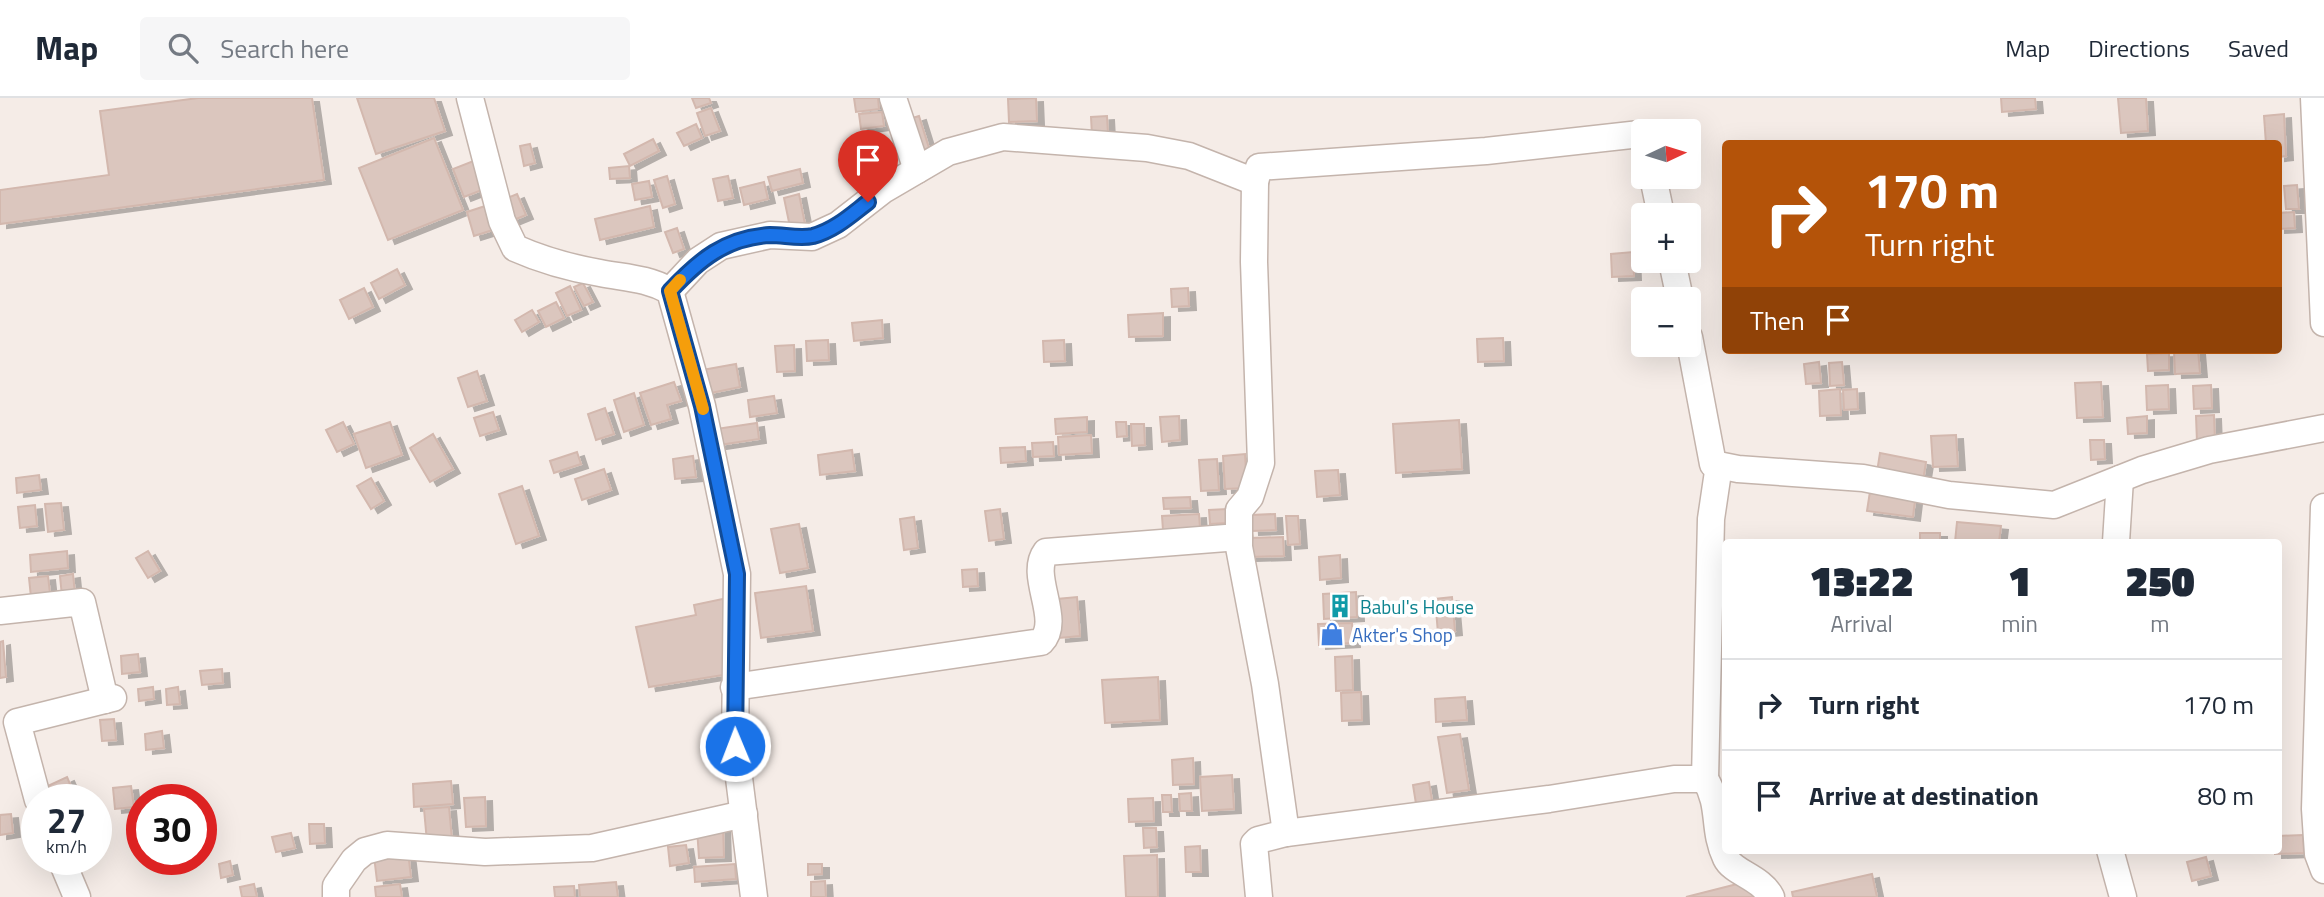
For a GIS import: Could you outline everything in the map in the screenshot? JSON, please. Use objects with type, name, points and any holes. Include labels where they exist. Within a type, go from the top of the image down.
[{"type":"street","points":[[470,98],[502,221],[515,248],[538,258],[654,282],[670,291],[702,406],[737,574],[735,746],[754,897]]},
{"type":"street","points":[[892,98],[917,170]]},
{"type":"street","points":[[2314,98],[2324,323]]},
{"type":"street","points":[[1286,833],[1265,684],[1239,537],[1239,510],[1250,497],[1261,463],[1254,276],[1255,181],[1259,167],[1486,151],[1631,135]]},
{"type":"street","points":[[670,291],[698,261],[720,246],[770,235],[812,236],[838,225],[883,190],[948,152],[1003,137],[1147,148],[1189,156],[1255,181]]},
{"type":"street","points":[[1693,357],[1713,464],[1863,478],[1949,495],[2054,505],[2120,479],[2208,450],[2324,428]]},
{"type":"street","points":[[1719,465],[1712,519],[1705,779],[1716,797],[1717,833],[1722,846]]},
{"type":"street","points":[[2116,539],[2120,479]]},
{"type":"street","points":[[2324,507],[2315,808],[2318,854],[2324,870]]},
{"type":"street","points":[[734,687],[1041,642],[1047,636],[1048,625],[1042,577],[1043,553],[1239,537]]},
{"type":"street","points":[[0,611],[82,602],[109,699],[17,722],[34,784]]},
{"type":"street","points":[[1259,897],[1254,844],[1258,840],[1286,833],[1535,801],[1674,779],[1705,779]]},
{"type":"street","points":[[336,897],[336,886],[354,860],[365,852],[387,845],[485,852],[592,848],[744,814]]},
{"type":"street","points":[[1725,854],[1728,862],[1760,883],[1771,897]]},
{"type":"street","points":[[2111,854],[2123,897]]},
{"type":"street","points":[[68,875],[77,897]]},
{"type":"building","points":[[198,98],[312,98],[324,180],[0,224],[0,190],[109,175],[100,111]]},
{"type":"building","points":[[357,98],[434,98],[445,131],[376,154]]},
{"type":"building","points":[[692,98],[709,98],[711,103],[696,108]]},
{"type":"building","points":[[854,98],[878,98],[879,109],[856,112]]},
{"type":"building","points":[[1036,98],[1037,121],[1009,122],[1008,99]]},
{"type":"building","points":[[2001,98],[2035,98],[2036,109],[2002,112]]},
{"type":"building","points":[[2118,98],[2146,98],[2148,131],[2121,133]]},
{"type":"building","points":[[711,108],[720,131],[705,136],[697,113]]},
{"type":"building","points":[[882,112],[884,126],[861,129],[859,114]]},
{"type":"building","points":[[2284,114],[2286,156],[2282,156],[2282,140],[2266,140],[2264,116]]},
{"type":"building","points":[[919,116],[929,148],[916,152],[906,120]]},
{"type":"building","points":[[1107,116],[1108,134],[1092,135],[1091,117]]},
{"type":"building","points":[[696,124],[702,138],[684,146],[677,133]]},
{"type":"building","points":[[434,138],[463,210],[388,240],[359,168]]},
{"type":"building","points":[[653,139],[659,151],[630,166],[624,154]]},
{"type":"building","points":[[530,144],[535,163],[524,166],[520,146]]},
{"type":"building","points":[[476,160],[487,188],[464,197],[453,169]]},
{"type":"building","points":[[629,166],[630,178],[610,179],[609,168]]},
{"type":"building","points":[[800,169],[803,183],[772,191],[768,177]]},
{"type":"building","points":[[667,176],[675,204],[663,208],[654,180]]},
{"type":"building","points":[[728,176],[733,198],[718,201],[713,179]]},
{"type":"building","points":[[649,181],[652,197],[635,200],[632,184]]},
{"type":"building","points":[[764,182],[768,199],[744,205],[740,188]]},
{"type":"building","points":[[2297,185],[2299,209],[2286,209],[2284,186]]},
{"type":"building","points":[[517,194],[526,215],[509,222],[500,201]]},
{"type":"building","points":[[799,194],[805,224],[790,227],[784,198]]},
{"type":"building","points":[[491,204],[499,228],[474,236],[467,212]]},
{"type":"building","points":[[650,206],[654,227],[600,240],[595,219]]},
{"type":"building","points":[[2294,212],[2295,228],[2282,229],[2282,213]]},
{"type":"building","points":[[677,228],[684,249],[673,253],[665,232]]},
{"type":"building","points":[[1631,252],[1631,273],[1634,276],[1612,277],[1611,254]]},
{"type":"building","points":[[397,269],[405,285],[379,299],[371,283]]},
{"type":"building","points":[[583,283],[593,302],[584,306],[574,287]]},
{"type":"building","points":[[570,286],[581,310],[567,316],[556,293]]},
{"type":"building","points":[[364,288],[373,307],[349,319],[340,300]]},
{"type":"building","points":[[1188,288],[1189,306],[1172,307],[1171,289]]},
{"type":"building","points":[[556,302],[564,318],[546,327],[538,311]]},
{"type":"building","points":[[532,310],[539,322],[522,332],[515,320]]},
{"type":"building","points":[[1163,313],[1163,336],[1129,337],[1128,315]]},
{"type":"building","points":[[882,320],[883,338],[854,341],[852,323]]},
{"type":"building","points":[[1503,338],[1504,361],[1478,362],[1477,339]]},
{"type":"building","points":[[828,340],[829,360],[807,361],[806,341]]},
{"type":"building","points":[[1064,340],[1065,361],[1044,362],[1043,341]]},
{"type":"building","points":[[794,345],[795,371],[777,372],[775,346]]},
{"type":"building","points":[[2147,354],[2169,354],[2169,370],[2148,371]]},
{"type":"building","points":[[2174,354],[2198,354],[2200,373],[2175,374]]},
{"type":"building","points":[[1819,362],[1821,383],[1806,384],[1804,364]]},
{"type":"building","points":[[1842,362],[1844,385],[1830,386],[1829,363]]},
{"type":"building","points":[[736,364],[740,387],[706,394],[702,370]]},
{"type":"building","points":[[477,371],[487,401],[468,407],[458,378]]},
{"type":"building","points":[[674,382],[681,401],[667,405],[671,419],[651,425],[640,393]]},
{"type":"building","points":[[2101,382],[2103,417],[2077,418],[2075,383]]},
{"type":"building","points":[[2168,385],[2169,409],[2147,410],[2146,386]]},
{"type":"building","points":[[2211,385],[2212,408],[2194,409],[2193,386]]},
{"type":"building","points":[[1840,389],[1841,415],[1820,416],[1819,391]]},
{"type":"building","points":[[1857,389],[1858,409],[1844,410],[1843,390]]},
{"type":"building","points":[[634,393],[644,425],[624,432],[614,400]]},
{"type":"building","points":[[774,396],[777,413],[750,417],[748,400]]},
{"type":"building","points":[[605,408],[614,434],[596,440],[588,414]]},
{"type":"building","points":[[493,412],[499,430],[480,436],[474,418]]},
{"type":"building","points":[[2214,415],[2215,441],[2197,442],[2196,416]]},
{"type":"building","points":[[1179,416],[1180,440],[1162,442],[1160,417]]},
{"type":"building","points":[[2147,416],[2147,433],[2128,434],[2127,418]]},
{"type":"building","points":[[1087,417],[1087,432],[1056,434],[1055,419]]},
{"type":"building","points":[[1459,420],[1462,469],[1396,473],[1393,424]]},
{"type":"building","points":[[343,422],[354,444],[337,452],[326,430]]},
{"type":"building","points":[[390,422],[402,455],[366,468],[354,434]]},
{"type":"building","points":[[1116,422],[1126,422],[1127,436],[1117,437]]},
{"type":"building","points":[[757,423],[759,439],[719,445],[716,429]]},
{"type":"building","points":[[1131,424],[1144,424],[1145,445],[1132,446]]},
{"type":"building","points":[[433,434],[453,469],[430,482],[410,448]]},
{"type":"building","points":[[1091,435],[1092,453],[1059,455],[1058,437]]},
{"type":"building","points":[[1956,435],[1958,466],[1933,467],[1931,436]]},
{"type":"building","points":[[2090,440],[2104,440],[2105,459],[2091,460]]},
{"type":"building","points":[[1053,442],[1054,456],[1033,457],[1032,443]]},
{"type":"building","points":[[1025,447],[1026,461],[1001,463],[1000,448]]},
{"type":"building","points":[[852,450],[855,471],[820,475],[818,455]]},
{"type":"building","points":[[577,452],[581,464],[554,473],[550,461]]},
{"type":"building","points":[[1880,453],[1926,462],[1923,481],[1877,472]]},
{"type":"building","points":[[1245,454],[1247,488],[1225,489],[1223,456]]},
{"type":"building","points":[[693,456],[696,477],[675,479],[673,459]]},
{"type":"building","points":[[1217,459],[1219,490],[1201,491],[1199,460]]},
{"type":"building","points":[[604,469],[611,490],[582,500],[575,479]]},
{"type":"building","points":[[1338,470],[1340,495],[1317,497],[1315,471]]},
{"type":"building","points":[[39,475],[41,490],[17,493],[16,478]]},
{"type":"building","points":[[371,478],[384,501],[371,509],[357,486]]},
{"type":"building","points":[[1871,485],[1916,492],[1913,517],[1867,511]]},
{"type":"building","points":[[522,486],[539,536],[516,544],[499,494]]},
{"type":"building","points":[[1190,497],[1191,508],[1164,509],[1163,498]]},
{"type":"building","points":[[61,503],[64,530],[48,532],[45,504]]},
{"type":"building","points":[[35,505],[37,526],[20,528],[18,507]]},
{"type":"building","points":[[1000,509],[1004,539],[989,541],[985,511]]},
{"type":"building","points":[[1227,509],[1227,523],[1210,524],[1209,510]]},
{"type":"building","points":[[1199,514],[1200,528],[1163,530],[1162,516]]},
{"type":"building","points":[[1275,514],[1276,530],[1252,531],[1251,515]]},
{"type":"building","points":[[1286,516],[1298,516],[1300,544],[1288,545]]},
{"type":"building","points":[[914,517],[918,548],[904,550],[900,519]]},
{"type":"building","points":[[1957,522],[2001,526],[1999,539],[1955,539]]},
{"type":"building","points":[[799,524],[808,568],[780,573],[771,529]]},
{"type":"building","points":[[1920,533],[1940,533],[1940,539],[1920,539]]},
{"type":"building","points":[[1283,537],[1284,556],[1250,557],[1250,538]]},
{"type":"building","points":[[67,551],[68,568],[31,572],[30,555]]},
{"type":"building","points":[[148,551],[160,571],[148,578],[136,558]]},
{"type":"building","points":[[1340,555],[1341,578],[1320,580],[1319,557]]},
{"type":"building","points":[[977,569],[978,586],[963,587],[962,570]]},
{"type":"building","points":[[73,574],[75,594],[62,596],[60,576]]},
{"type":"building","points":[[48,576],[50,594],[31,597],[29,578]]},
{"type":"building","points":[[806,586],[813,631],[761,638],[755,593]]},
{"type":"building","name":"Babul's House","points":[[1356,592],[1357,617],[1324,619],[1323,594]]},
{"type":"building","points":[[732,597],[723,675],[649,687],[636,627],[696,615],[694,605]]},
{"type":"building","points":[[1077,597],[1080,636],[1059,638],[1057,599]]},
{"type":"building","points":[[1452,597],[1455,631],[1438,633],[1435,599]]},
{"type":"building","points":[[1352,623],[1353,643],[1319,645],[1318,624]]},
{"type":"building","points":[[3,641],[6,677],[0,678],[0,642]]},
{"type":"building","points":[[138,654],[140,672],[122,674],[121,656]]},
{"type":"building","points":[[1352,656],[1353,690],[1336,691],[1335,657]]},
{"type":"building","points":[[222,669],[223,683],[202,685],[200,671]]},
{"type":"building","points":[[1158,677],[1160,720],[1105,723],[1102,680]]},
{"type":"building","points":[[153,687],[154,699],[139,701],[138,689]]},
{"type":"building","points":[[178,687],[180,704],[167,705],[166,689]]},
{"type":"building","points":[[1361,692],[1362,720],[1342,721],[1341,693]]},
{"type":"building","points":[[1465,697],[1467,720],[1436,722],[1435,699]]},
{"type":"building","points":[[114,719],[116,740],[102,741],[100,720]]},
{"type":"building","points":[[162,731],[164,748],[146,750],[145,734]]},
{"type":"building","points":[[1460,734],[1469,790],[1447,793],[1438,737]]},
{"type":"building","points":[[1193,758],[1194,784],[1173,785],[1172,760]]},
{"type":"building","points":[[1232,775],[1234,809],[1202,811],[1200,777]]},
{"type":"building","points":[[67,777],[70,784],[52,784]]},
{"type":"building","points":[[451,781],[453,804],[414,807],[413,784]]},
{"type":"building","points":[[1429,782],[1433,807],[1417,810],[1413,785]]},
{"type":"building","points":[[126,787],[126,808],[115,809],[113,788]]},
{"type":"building","points":[[1191,793],[1192,811],[1180,811],[1179,794]]},
{"type":"building","points":[[1162,795],[1171,795],[1172,812],[1163,812]]},
{"type":"building","points":[[485,797],[486,826],[466,827],[464,798]]},
{"type":"building","points":[[1153,798],[1154,821],[1129,822],[1128,799]]},
{"type":"building","points":[[449,807],[452,840],[427,842],[424,809]]},
{"type":"building","points":[[11,814],[13,833],[0,835],[0,815]]},
{"type":"building","points":[[309,824],[324,824],[325,843],[310,844]]},
{"type":"building","points":[[723,826],[724,857],[699,858],[697,828]]},
{"type":"building","points":[[1143,828],[1156,828],[1157,847],[1144,848]]},
{"type":"building","points":[[291,833],[295,848],[276,852],[272,837]]},
{"type":"building","points":[[2303,835],[2304,853],[2282,854],[2282,836]]},
{"type":"building","points":[[686,845],[689,863],[670,866],[668,847]]},
{"type":"building","points":[[1200,846],[1201,872],[1186,872],[1185,847]]},
{"type":"building","points":[[408,852],[411,877],[377,881],[374,856]]},
{"type":"building","points":[[1157,855],[1158,897],[1126,897],[1124,856]]},
{"type":"building","points":[[2206,857],[2211,876],[2192,881],[2187,862]]},
{"type":"building","points":[[230,861],[233,875],[221,878],[219,864]]},
{"type":"building","points":[[735,864],[736,879],[695,882],[694,867]]},
{"type":"building","points":[[808,864],[822,864],[822,874],[808,875]]},
{"type":"building","points":[[1872,874],[1877,897],[1793,897],[1792,892]]},
{"type":"building","points":[[825,881],[826,897],[811,897],[811,882]]},
{"type":"building","points":[[1749,881],[1753,897],[1686,897]]},
{"type":"building","points":[[616,882],[618,897],[580,897],[579,885]]},
{"type":"building","points":[[254,884],[257,897],[242,897],[240,887]]},
{"type":"building","points":[[400,884],[402,897],[376,897],[375,887]]},
{"type":"building","points":[[574,886],[575,897],[555,897],[554,887]]},
{"type":"slow traffic","points":[[680,280],[670,291],[703,409]]},
{"type":"place","name":"Babul's House","points":[[1340,606]]},
{"type":"place","name":"Akter's Shop","points":[[1332,634]]},
{"type":"route","points":[[735,746],[737,574],[702,406],[670,291],[698,261],[720,246],[770,235],[812,236],[838,225],[868,202]]}]
